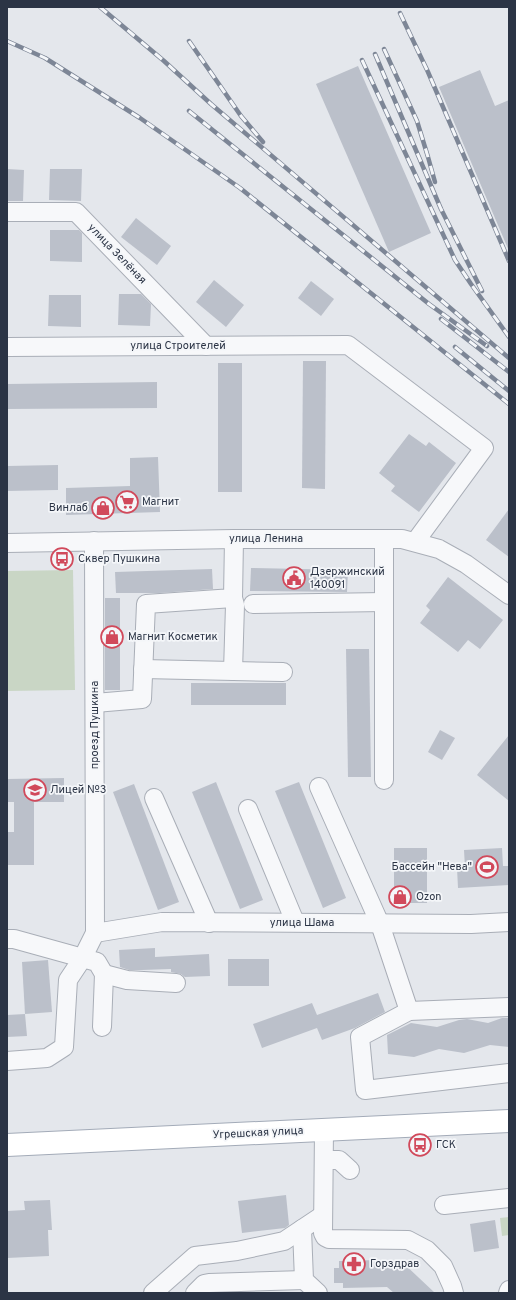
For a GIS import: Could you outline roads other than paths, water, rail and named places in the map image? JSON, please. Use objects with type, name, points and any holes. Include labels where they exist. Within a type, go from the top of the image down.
[{"type":"main road","name":"Угрешская улица","points":[[7,1145],[509,1121]]},
{"type":"street","name":"улица Зелёная","points":[[7,212],[76,212],[206,346]]},
{"type":"street","name":"улица Строителей","points":[[7,347],[348,345],[484,448],[415,542]]},
{"type":"street","name":"улица Ленина","points":[[7,543],[234,539],[402,539],[439,549],[466,564],[509,595]]},
{"type":"street","points":[[233,671],[235,605],[233,598],[234,539]]},
{"type":"street","points":[[384,539],[384,780]]},
{"type":"street","name":"проезд Пушкина","points":[[94,541],[95,933]]},
{"type":"street","points":[[95,702],[142,698],[146,604],[233,598]]},
{"type":"street","points":[[253,604],[384,602]]},
{"type":"street","points":[[143,669],[283,672]]},
{"type":"street","points":[[319,786],[380,924],[409,1011]]},
{"type":"street","points":[[154,798],[209,923]]},
{"type":"street","points":[[248,809],[295,922]]},
{"type":"street","name":"улица Шама","points":[[95,933],[162,922],[295,922],[380,924],[471,924],[509,922]]},
{"type":"street","points":[[7,1061],[47,1058],[64,1047],[68,980],[82,959],[95,933]]},
{"type":"street","points":[[7,939],[14,939],[97,962],[104,974],[102,1027]]},
{"type":"street","points":[[104,974],[127,980],[176,983]]},
{"type":"street","points":[[509,1007],[409,1011],[360,1037],[364,1090],[509,1073]]},
{"type":"street","points":[[324,1130],[323,1233],[325,1237],[330,1239],[408,1240],[427,1250],[443,1266],[454,1293]]},
{"type":"street","points":[[324,1160],[339,1160],[350,1170]]},
{"type":"street","points":[[444,1205],[509,1198]]},
{"type":"street","points":[[153,1293],[195,1256],[237,1251],[284,1241],[323,1215]]},
{"type":"street","points":[[302,1229],[304,1280]]},
{"type":"street","points":[[195,1293],[204,1284],[210,1283],[304,1280],[318,1293]]},
{"type":"railway","points":[[100,7],[164,61],[211,104],[509,358]]},
{"type":"railway","points":[[400,13],[428,72],[509,261]]},
{"type":"railway","points":[[7,41],[45,58],[140,118],[240,188],[509,404]]},
{"type":"railway","points":[[189,41],[241,116],[263,142]]},
{"type":"railway","points":[[384,49],[417,121],[435,182]]},
{"type":"railway","points":[[375,54],[441,209],[482,291]]},
{"type":"railway","points":[[362,60],[455,260],[509,337]]},
{"type":"railway","points":[[189,111],[429,304],[487,346]]},
{"type":"railway","points":[[441,319],[509,372]]},
{"type":"railway","points":[[455,347],[509,391]]},
{"type":"place","name":"Магнит","points":[[127,502]]},
{"type":"place","name":"Винлаб","points":[[103,508]]},
{"type":"place","name":"Сквер Пушкина","points":[[62,559]]},
{"type":"place","name":"Дзержинский 140091","points":[[294,578]]},
{"type":"place","name":"Магнит Косметик","points":[[112,637]]},
{"type":"place","name":"Лицей №3","points":[[35,790]]},
{"type":"place","name":"Бассейн \"Нева\"","points":[[487,867]]},
{"type":"place","name":"Ozon","points":[[400,897]]},
{"type":"place","name":"ГСК","points":[[420,1145]]},
{"type":"place","name":"Горздрав","points":[[354,1264]]}]
